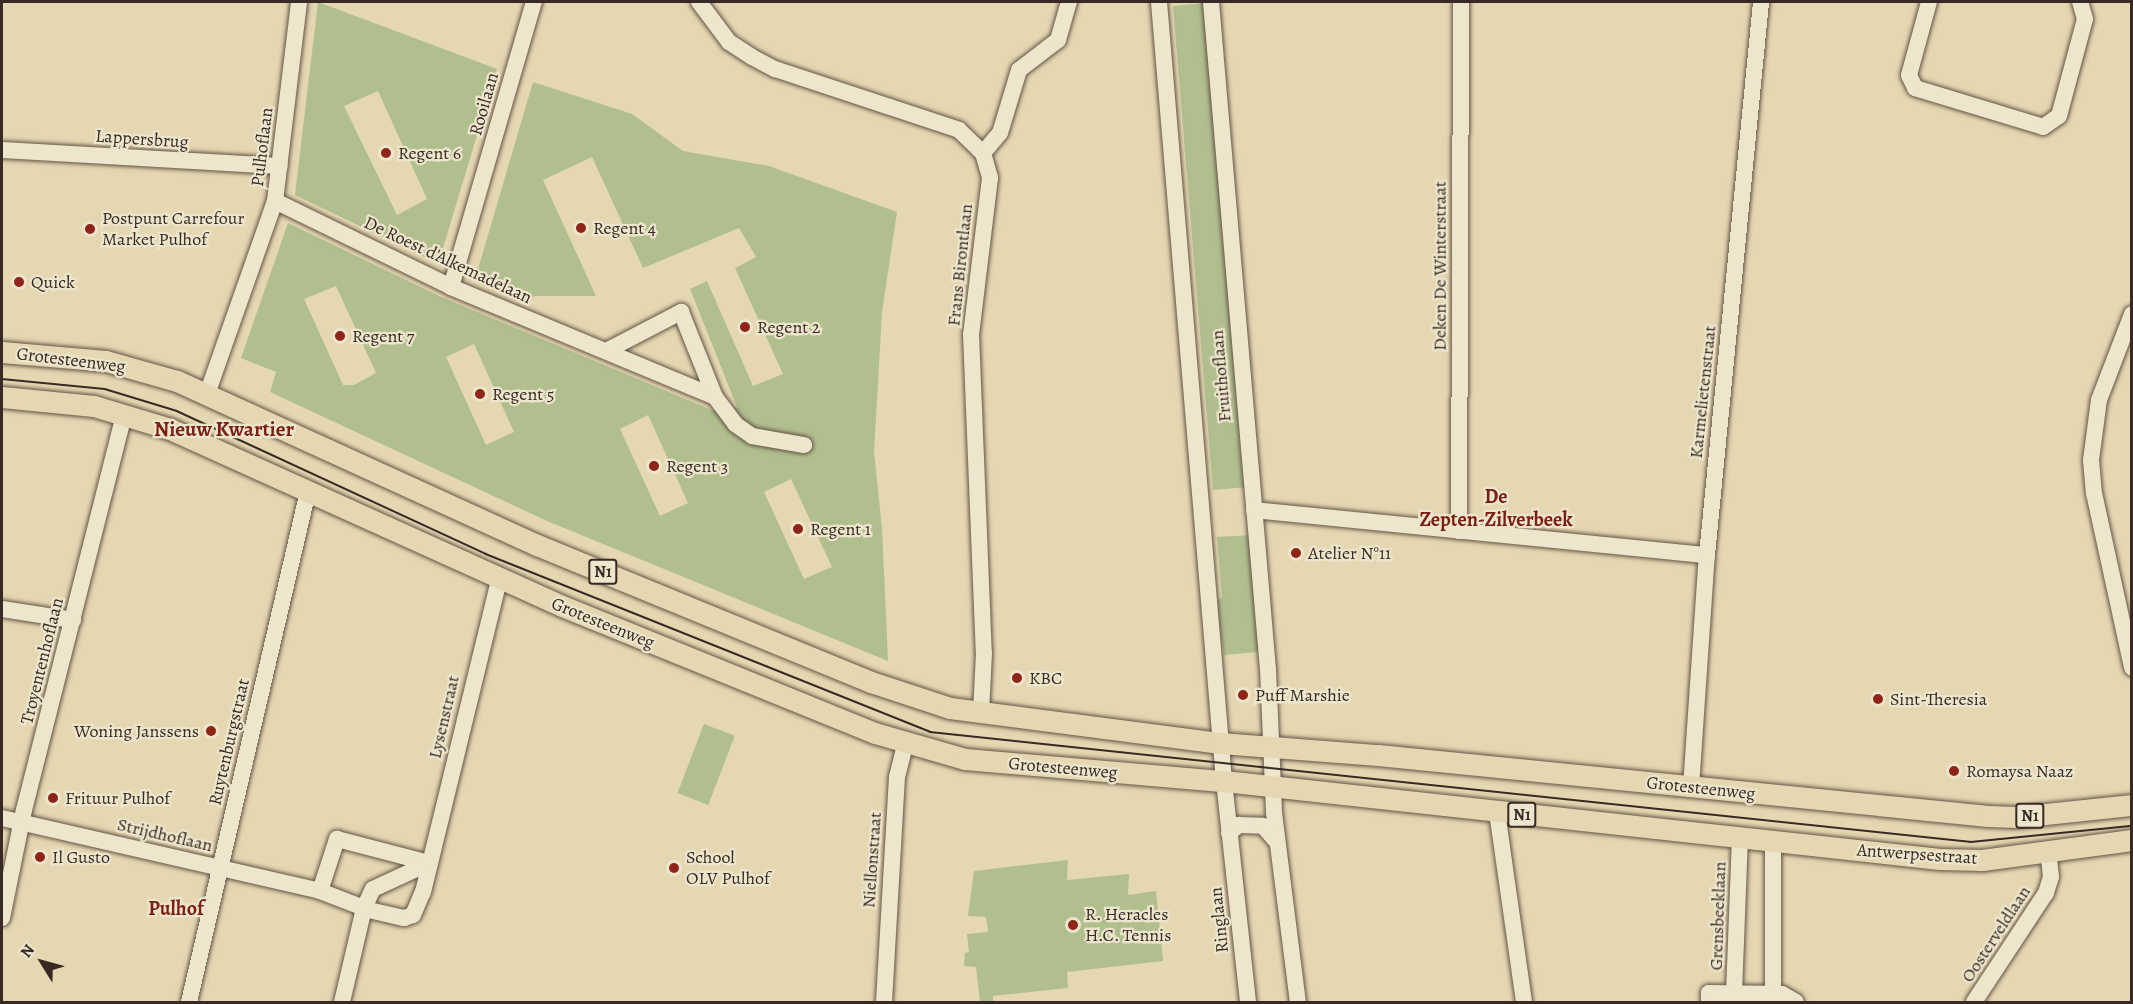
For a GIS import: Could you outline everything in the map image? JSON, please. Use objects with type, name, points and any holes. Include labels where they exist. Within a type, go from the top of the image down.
[{"type":"main road","name":"Grotesteenweg","points":[[2,352],[106,361],[153,373],[207,394],[548,549],[927,703],[1221,743]]},
{"type":"main road","name":"Grotesteenweg","points":[[2,398],[78,404],[124,414],[170,429],[499,580],[905,745],[965,759],[1224,782]]},
{"type":"main road","name":"N1","points":[[1221,743],[1270,748]]},
{"type":"main road","name":"Grotesteenweg","points":[[1270,748],[1378,754],[1691,787],[2017,817],[2132,805]]},
{"type":"main road","name":"N1","points":[[1224,782],[1773,842]]},
{"type":"main road","name":"Antwerpsestraat","points":[[1773,842],[1958,860],[2132,840]]},
{"type":"street","name":"Pulhoflaan","points":[[207,394],[275,201],[299,2]]},
{"type":"street","name":"Rooilaan","points":[[451,287],[534,2]]},
{"type":"street","points":[[699,2],[729,42],[752,57],[775,69],[959,130],[983,153],[1000,133],[1019,70],[1058,40],[1069,2]]},
{"type":"street","name":"Fruithoflaan","points":[[1160,2],[1224,782]]},
{"type":"street","name":"Fruithoflaan","points":[[1211,2],[1268,669],[1272,789]]},
{"type":"street","name":"Deken De Winterstraat","points":[[1460,531],[1461,2]]},
{"type":"street","name":"Karmelietenstraat","points":[[1691,787],[1707,555],[1761,2]]},
{"type":"street","points":[[1929,2],[1909,75],[1915,88],[2043,127],[2059,116],[2085,19],[2080,2]]},
{"type":"street","name":"Lappersbrug","points":[[2,150],[280,166]]},
{"type":"street","name":"Frans Birontlaan","points":[[981,712],[984,653],[971,334],[990,178],[983,153]]},
{"type":"street","name":"De Roest d'Alkemadelaan","points":[[275,201],[451,287],[715,397]]},
{"type":"street","points":[[606,351],[681,312],[715,397],[735,424],[752,436],[804,445]]},
{"type":"street","points":[[2132,314],[2098,400],[2092,434],[2094,493],[2132,668]]},
{"type":"street","name":"Troyentenhoflaan","points":[[2,918],[22,823],[124,414]]},
{"type":"street","name":"Ruytenburgstraat","points":[[189,1002],[308,491]]},
{"type":"street","points":[[1254,510],[1707,555]]},
{"type":"street","name":"Lysenstraat","points":[[413,915],[419,908],[499,580]]},
{"type":"street","points":[[2,609],[73,620]]},
{"type":"street","name":"Niellonstraat","points":[[884,1002],[897,777],[905,745]]},
{"type":"street","name":"Ringlaan","points":[[1224,782],[1248,1002]]},
{"type":"street","points":[[1272,789],[1298,1002]]},
{"type":"street","points":[[1497,812],[1524,1002]]},
{"type":"street","name":"Strijdhoflaan","points":[[2,818],[320,891],[364,908],[404,918],[413,915]]},
{"type":"street","points":[[1229,833],[1239,825],[1263,826],[1278,843]]},
{"type":"street","points":[[320,891],[338,839],[429,863]]},
{"type":"street","name":"Grensbeeklaan","points":[[1734,993],[1740,840]]},
{"type":"street","points":[[1773,842],[1773,993]]},
{"type":"street","name":"Oosterveldlaan","points":[[1974,1002],[2046,893],[2051,877],[2048,850]]},
{"type":"street","points":[[342,1002],[364,908],[373,889],[429,863]]},
{"type":"street","points":[[1709,1002],[1709,993],[1773,993],[1796,1002]]},
{"type":"green space","points":[[318,2],[497,69],[440,258],[433,261],[295,195]],"holes":[[[378,91],[427,199],[397,215],[344,106]]]},
{"type":"green space","points":[[1204,3],[1241,456],[1248,487],[1213,490],[1173,6]]},
{"type":"green space","points":[[533,82],[632,114],[683,151],[769,166],[897,212],[882,312],[874,452],[882,528],[888,661],[547,521],[270,392],[276,372],[241,358],[288,223],[439,296],[714,411],[737,407],[690,289],[707,281],[753,386],[783,374],[735,268],[756,257],[739,228],[643,268],[592,157],[543,180],[596,296],[535,296],[525,302],[479,283],[476,276]],"holes":[[[336,286],[376,373],[354,385],[343,385],[304,299]],[[474,344],[514,432],[486,445],[446,357]],[[648,415],[688,503],[660,516],[620,429]],[[791,479],[832,567],[804,579],[764,492]]]},
{"type":"green space","points":[[1252,535],[1261,643],[1257,652],[1224,655],[1216,602],[1222,597],[1217,537]]},
{"type":"green space","points":[[704,724],[735,736],[708,805],[677,793]]},
{"type":"green space","name":"R. Heracles H.C. Tennis","points":[[1068,860],[1067,880],[1129,874],[1128,895],[1156,891],[1163,961],[1067,972],[1068,988],[993,996],[993,1002],[980,1002],[976,967],[964,966],[965,953],[969,952],[967,934],[988,932],[986,917],[968,916],[974,871]]},
{"type":"tram line","points":[[2,379],[105,389],[177,411],[486,554],[930,732],[1971,842],[2132,826]]},
{"type":"place","name":"Regent 6","points":[[386,153]]},
{"type":"place","name":"Regent 4","points":[[581,228]]},
{"type":"place","name":"Postpunt Carrefour Market Pulhof","points":[[90,229]]},
{"type":"place","name":"Quick","points":[[19,282]]},
{"type":"place","name":"Regent 2","points":[[745,327]]},
{"type":"place","name":"Regent 7","points":[[340,336]]},
{"type":"place","name":"Regent 5","points":[[480,394]]},
{"type":"place","name":"Regent 3","points":[[654,466]]},
{"type":"place","name":"Regent 1","points":[[798,529]]},
{"type":"place","name":"Atelier N°11","points":[[1296,553]]},
{"type":"place","name":"KBC","points":[[1017,678]]},
{"type":"place","name":"Puff Marshie","points":[[1243,695]]},
{"type":"place","name":"Sint-Theresia","points":[[1878,699]]},
{"type":"place","name":"Woning Janssens","points":[[211,731]]},
{"type":"place","name":"Romaysa Naaz","points":[[1954,771]]},
{"type":"place","name":"Frituur Pulhof","points":[[53,798]]},
{"type":"place","name":"Il Gusto","points":[[40,857]]},
{"type":"place","name":"School OLV Pulhof","points":[[674,868]]},
{"type":"place","name":"R. Heracles H.C. Tennis","points":[[1073,925]]},
{"type":"district","name":"Nieuw Kwartier","points":[[224,429]]},
{"type":"district","name":"De Zepten-Zilverbeek","points":[[1496,508]]},
{"type":"district","name":"Pulhof","points":[[176,908]]}]
